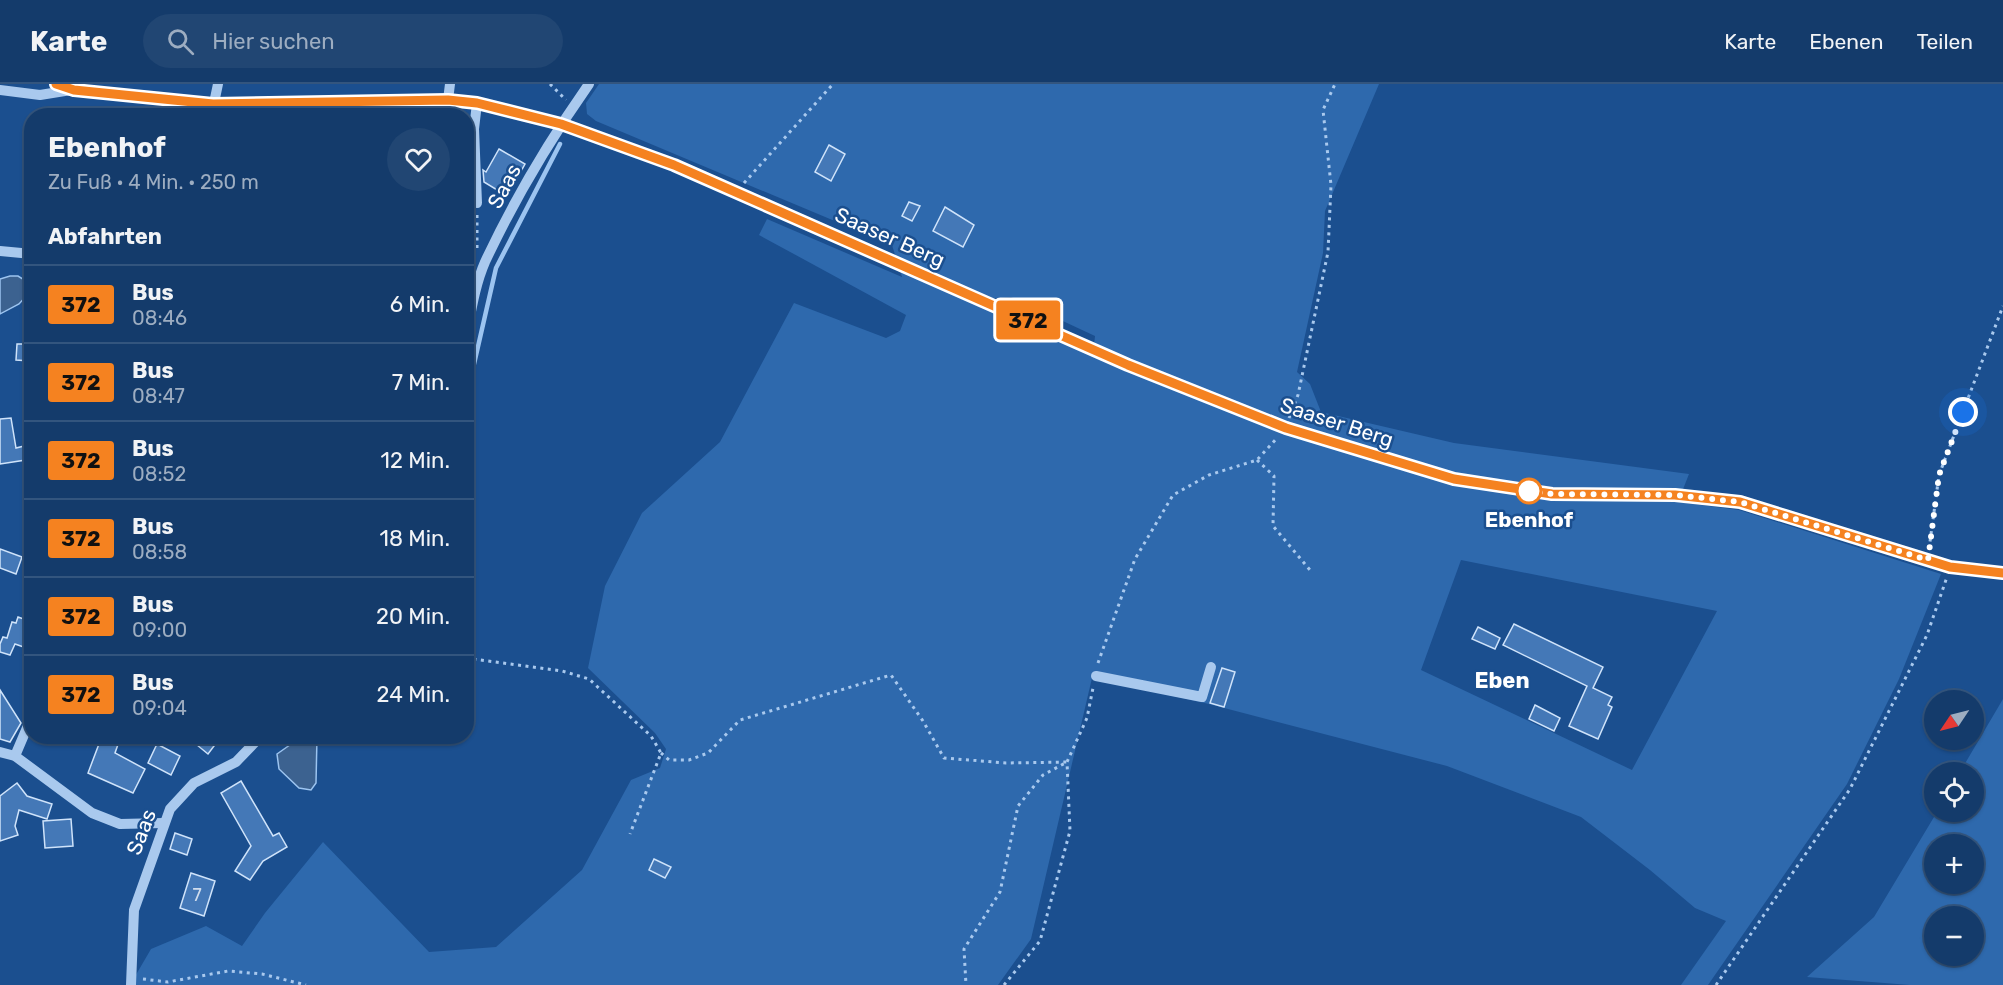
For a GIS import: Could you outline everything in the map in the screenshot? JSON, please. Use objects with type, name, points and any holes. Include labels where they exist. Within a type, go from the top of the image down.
[{"type":"street","name":"Saaser Berg","points":[[56,84],[74,90]]},
{"type":"street","points":[[213,104],[218,84]]},
{"type":"street","points":[[448,100],[450,84]]},
{"type":"street","name":"Saas","points":[[474,298],[484,263],[561,124],[589,84]]},
{"type":"street","name":"Saaser Berg","points":[[0,90],[40,94],[74,90],[213,104],[448,100],[477,103],[561,124],[737,191],[1128,365],[1286,428],[1454,479],[1552,494],[1675,495],[1740,502],[1950,567],[2003,573]]},
{"type":"street","points":[[477,103],[474,129],[477,203]]},
{"type":"street","points":[[0,251],[24,253]]},
{"type":"street","points":[[1096,676],[1202,697],[1211,667]]},
{"type":"street","points":[[15,756],[24,735]]},
{"type":"street","name":"Saas","points":[[132,981],[134,910],[163,823],[170,809],[194,783],[236,762],[253,744]]},
{"type":"street","points":[[0,752],[15,756],[92,813],[120,824],[163,823]]},
{"type":"path","points":[[550,84],[573,107]]},
{"type":"path","points":[[737,191],[833,84]]},
{"type":"path","points":[[1286,428],[1298,395],[1328,252],[1331,185],[1323,110],[1335,84]]},
{"type":"path","points":[[477,203],[477,250],[484,263]]},
{"type":"path","points":[[1928,560],[1939,475],[2003,306]]},
{"type":"path","points":[[1257,460],[1274,476],[1273,526],[1310,570]]},
{"type":"path","points":[[1716,985],[1850,789],[1927,635],[1950,567]]},
{"type":"path","points":[[474,659],[562,671],[590,679],[651,736],[661,753],[669,760],[689,760],[708,753],[740,720],[782,710],[891,675],[923,721],[944,758],[1006,763],[1066,762],[1043,775],[1018,806],[1000,892],[964,949],[966,985]]},
{"type":"path","points":[[630,834],[661,753]]},
{"type":"path","points":[[132,981],[168,982],[228,971],[262,974],[306,985]]},
{"type":"shaded area","points":[[599,84],[1379,84],[1325,211],[1323,253],[1297,372],[1310,384],[1321,412],[1454,443],[1689,474],[1678,502],[1739,510],[1941,574],[1899,679],[1847,784],[1708,985],[1681,985],[1726,921],[1695,908],[1581,817],[1447,766],[1209,704],[1092,678],[1031,939],[998,985],[130,985],[151,949],[206,926],[242,946],[265,913],[323,842],[429,952],[496,947],[582,870],[631,780],[660,768],[666,749],[655,733],[588,668],[605,586],[642,513],[720,442],[794,303],[886,338],[900,331],[906,315],[759,235],[767,219],[902,277],[892,245],[596,121],[587,114],[586,103]],"holes":[[[1011,297],[1095,336],[1093,355],[973,300]],[[1461,560],[1717,611],[1632,770],[1421,670]]]},
{"type":"shaded area","points":[[18,276],[24,280],[24,298],[19,304],[0,314],[0,279]]},
{"type":"shaded area","points":[[2003,699],[2003,985],[1910,985],[1807,977],[1874,917],[1931,822],[1984,822],[1984,762],[1966,762],[1973,750],[1984,750],[1984,731]]},
{"type":"shaded area","points":[[291,744],[317,744],[316,783],[311,790],[299,788],[279,769],[277,754]]},
{"type":"building","points":[[829,145],[845,154],[831,181],[815,172]]},
{"type":"building","points":[[499,149],[525,164],[507,196],[484,182],[483,170],[486,172]]},
{"type":"building","points":[[909,202],[920,206],[912,221],[902,216]]},
{"type":"building","points":[[945,207],[974,225],[963,247],[933,231]]},
{"type":"building","points":[[17,344],[24,344],[24,361],[16,360]]},
{"type":"building","points":[[11,418],[16,448],[24,446],[24,460],[0,464],[0,419]]},
{"type":"building","points":[[0,549],[22,557],[16,574],[0,568]]},
{"type":"building","points":[[18,617],[24,619],[24,647],[15,644],[10,655],[0,652],[3,637],[7,638],[12,622],[16,623]]},
{"type":"building","points":[[1514,624],[1603,667],[1593,688],[1612,697],[1608,705],[1612,707],[1598,739],[1569,726],[1587,686],[1503,645]]},
{"type":"building","points":[[1478,627],[1500,638],[1495,649],[1472,639]]},
{"type":"building","points":[[1222,668],[1235,672],[1224,707],[1210,703]]},
{"type":"building","points":[[0,690],[21,723],[10,742],[0,739]]},
{"type":"building","points":[[1535,705],[1560,718],[1554,731],[1529,719]]},
{"type":"building","points":[[99,744],[118,744],[115,753],[145,769],[133,793],[88,773]]},
{"type":"building","points":[[157,744],[180,756],[171,775],[148,763]]},
{"type":"building","points":[[198,744],[216,744],[208,754]]},
{"type":"building","points":[[241,781],[273,836],[279,833],[287,847],[263,861],[250,880],[235,871],[251,846],[221,793]]},
{"type":"building","points":[[17,783],[27,796],[52,804],[47,819],[19,810],[15,826],[18,835],[0,841],[0,796]]},
{"type":"building","points":[[71,819],[73,846],[45,848],[43,821]]},
{"type":"building","points":[[175,833],[192,839],[187,855],[170,849]]},
{"type":"building","points":[[654,859],[671,867],[665,878],[649,870]]},
{"type":"building","points":[[191,873],[215,881],[204,916],[180,908]]},
{"type":"waterway","points":[[474,364],[496,268],[560,144]]},
{"type":"bus line","name":"372","points":[[56,84],[74,90],[213,104],[448,100],[477,103],[561,124],[674,165],[737,191],[1128,365],[1286,428],[1454,479],[1552,494],[1675,495],[1740,502],[1950,567],[2003,573]]},
{"type":"place","name":"Ebenhof","points":[[1529,491]]},
{"type":"district","name":"Eben","points":[[1502,680]]},
{"type":"route","points":[[1529,491],[1552,494],[1675,495],[1740,502],[1928,560],[1939,475],[1963,412]]}]
